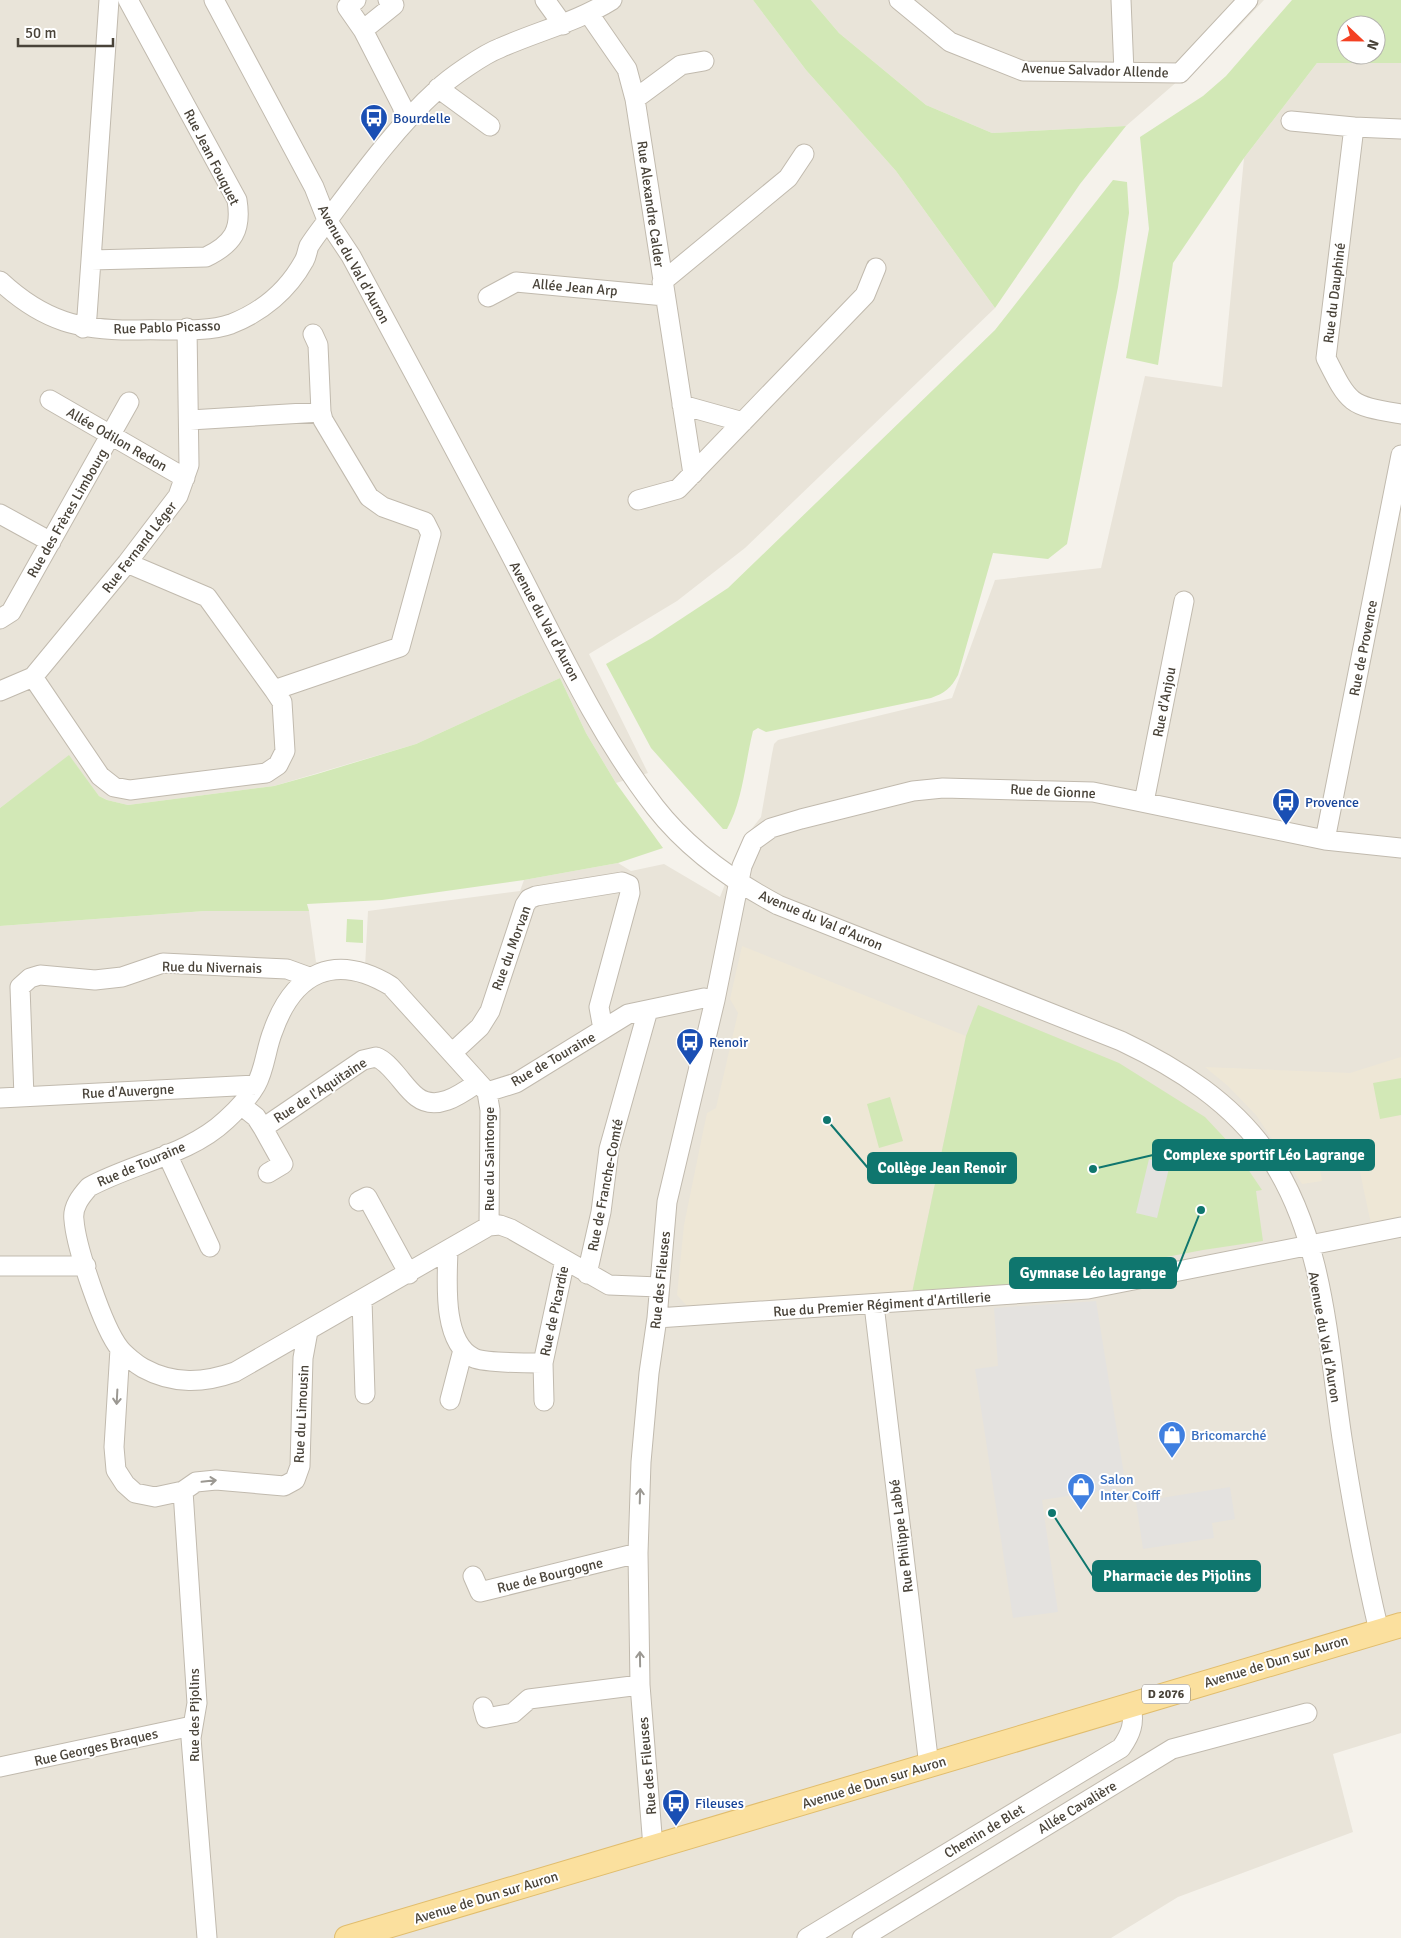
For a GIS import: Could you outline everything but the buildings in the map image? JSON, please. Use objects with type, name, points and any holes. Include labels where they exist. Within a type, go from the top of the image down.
[{"type":"main road","name":"Avenue de Dun sur Auron","points":[[347,1938],[1130,1706],[1292,1655],[1390,1628]]},
{"type":"street","points":[[83,328],[86,316],[91,260],[109,0]]},
{"type":"street","name":"Rue Jean Fouquet","points":[[91,260],[206,257],[222,250],[227,244],[236,232],[240,216],[237,200],[128,0]]},
{"type":"street","name":"Avenue du Val d'Auron","points":[[214,0],[314,187],[327,220],[351,256],[601,725],[655,807],[681,835],[739,882],[778,905],[1121,1041],[1157,1058],[1217,1099],[1245,1127],[1268,1155],[1288,1187],[1302,1222],[1320,1290],[1344,1453],[1390,1628]]},
{"type":"street","points":[[356,0],[347,7],[363,30],[402,106],[406,119]]},
{"type":"street","points":[[363,30],[394,5],[388,0]]},
{"type":"street","points":[[544,0],[563,24]]},
{"type":"street","name":"Rue Pablo Picasso","points":[[0,281],[37,309],[59,320],[83,328],[112,330],[187,328],[229,324],[255,313],[276,297],[305,260],[309,247],[327,220],[406,119],[438,88],[498,48],[589,14],[612,0]]},
{"type":"street","name":"Avenue Salvador Allende","points":[[899,0],[950,42],[1023,70],[1180,73],[1248,0]]},
{"type":"street","points":[[1121,0],[1124,72]]},
{"type":"street","name":"Rue Alexandre Calder","points":[[589,14],[627,69],[635,99],[693,474]]},
{"type":"street","points":[[635,99],[681,65],[704,61]]},
{"type":"street","points":[[438,88],[490,126]]},
{"type":"street","points":[[1291,121],[1401,129]]},
{"type":"street","name":"Rue du Dauphiné","points":[[1354,127],[1326,358],[1338,382],[1351,401],[1362,407],[1401,414]]},
{"type":"street","points":[[664,289],[788,178],[804,154]]},
{"type":"street","points":[[638,500],[678,489],[865,295],[876,268]]},
{"type":"street","name":"Allée Jean Arp","points":[[488,297],[516,282],[664,289]]},
{"type":"street","name":"Rue Fernand Léger","points":[[0,691],[33,677],[127,563],[178,496],[189,465],[190,420],[187,328]]},
{"type":"street","points":[[274,690],[400,647],[431,534],[425,522],[383,507],[369,497],[323,420],[318,345],[313,334]]},
{"type":"street","name":"Allée Odilon Redon","points":[[50,400],[185,478]]},
{"type":"street","name":"Rue des Frères Limbourg","points":[[0,619],[10,612],[130,402]]},
{"type":"street","points":[[682,405],[743,422]]},
{"type":"street","points":[[190,420],[321,412]]},
{"type":"street","name":"Rue de Provence","points":[[1325,840],[1401,455]]},
{"type":"street","points":[[0,514],[51,542]]},
{"type":"street","points":[[33,677],[100,776],[114,787],[130,790],[266,773],[278,765],[285,751],[282,702],[207,597],[127,563]]},
{"type":"street","name":"Rue d'Anjou","points":[[1144,802],[1184,601]]},
{"type":"street","name":"Rue de Gionne","points":[[739,882],[748,850],[753,841],[764,832],[802,819],[928,788],[1050,789],[1093,792],[1325,840],[1401,848]]},
{"type":"street","name":"Rue du Morvan","points":[[452,1054],[485,1020],[529,899],[622,882],[629,885],[630,892],[599,1007],[603,1029]]},
{"type":"street","name":"Rue des Fileuses","points":[[653,1847],[640,1685],[638,1553],[641,1462],[649,1373],[657,1318],[667,1202],[674,1183],[739,882]]},
{"type":"street","name":"Rue du Nivernais","points":[[24,1096],[20,987],[30,978],[40,975],[95,980],[122,977],[163,963],[287,969],[309,977]]},
{"type":"street","name":"Rue de Touraine","points":[[489,1226],[235,1372],[199,1382],[166,1377],[143,1368],[120,1349],[101,1313],[73,1219],[79,1197],[89,1186],[204,1137],[224,1122],[241,1105],[256,1085],[272,1032],[288,996],[309,977],[332,969],[346,969],[377,977],[391,986],[482,1087],[516,1083],[628,1014],[704,998],[715,1000]]},
{"type":"street","name":"Rue de Franche-Comté","points":[[587,1274],[601,1212],[609,1149],[648,1010]]},
{"type":"street","name":"Rue de l'Aquitaine","points":[[241,1105],[256,1117],[263,1128],[369,1057],[382,1059],[416,1096],[424,1101],[433,1102],[456,1098],[482,1087]]},
{"type":"street","name":"Rue d'Auvergne","points":[[0,1098],[256,1085]]},
{"type":"street","name":"Rue du Saintonge","points":[[482,1087],[490,1110],[489,1226]]},
{"type":"street","points":[[263,1128],[283,1164],[268,1173]]},
{"type":"street","points":[[167,1154],[210,1247]]},
{"type":"street","points":[[359,1200],[366,1196],[408,1274]]},
{"type":"street","points":[[489,1226],[500,1225],[511,1229],[609,1285],[659,1287]]},
{"type":"street","name":"Rue du Premier Régiment d'Artillerie","points":[[657,1318],[1088,1290],[1401,1227]]},
{"type":"street","points":[[448,1251],[447,1301],[454,1331],[463,1350],[450,1400]]},
{"type":"street","name":"Rue de Picardie","points":[[544,1401],[543,1364],[565,1260]]},
{"type":"street","points":[[0,1266],[86,1266]]},
{"type":"street","points":[[362,1300],[365,1394]]},
{"type":"street","name":"Rue Philippe Labbé","points":[[874,1305],[929,1766]]},
{"type":"street","name":"Rue du Limousin","points":[[120,1349],[114,1447],[116,1470],[125,1484],[135,1493],[155,1497],[183,1491],[196,1482],[216,1480],[284,1486],[295,1480],[300,1466],[303,1358],[308,1331]]},
{"type":"street","name":"Rue de Picardie","points":[[463,1350],[475,1359],[543,1364]]},
{"type":"street","name":"Rue des Pijolins","points":[[183,1491],[196,1703],[191,1738],[207,1938]]},
{"type":"street","name":"Rue de Bourgogne","points":[[473,1576],[480,1592],[638,1553]]},
{"type":"street","points":[[483,1707],[486,1718],[513,1713],[529,1700],[640,1685]]},
{"type":"street","name":"Chemin de Blet","points":[[807,1938],[1121,1748],[1129,1738],[1134,1722],[1130,1706]]},
{"type":"street","name":"Allée Cavalière","points":[[862,1938],[1172,1749],[1307,1713]]},
{"type":"street","name":"Rue Georges Braques","points":[[0,1767],[192,1726]]},
{"type":"shaded area","points":[[0,0],[753,0],[806,70],[896,171],[995,308],[745,548],[677,601],[589,654],[648,773],[616,783],[586,733],[560,678],[416,744],[274,786],[128,805],[99,796],[69,756],[0,808]]},
{"type":"shaded area","points":[[811,0],[1264,0],[1232,34],[1126,126],[992,133],[926,105],[839,33]]},
{"type":"shaded area","points":[[1317,63],[1386,65],[1386,63],[1401,63],[1401,1733],[1333,1754],[1353,1832],[1178,1897],[1111,1938],[0,1938],[0,926],[205,911],[309,911],[316,962],[365,967],[368,911],[520,891],[524,880],[618,863],[631,871],[664,864],[720,897],[742,841],[761,817],[774,744],[778,740],[952,698],[995,580],[1101,568],[1145,376],[1222,387],[1244,158]]},
{"type":"shaded area","points":[[742,946],[966,1036],[912,1293],[689,1308],[677,1295],[684,1225],[707,1113],[716,1108],[738,1013],[730,999]]},
{"type":"shaded area","points":[[1401,1057],[1401,1217],[1371,1224],[1354,1144],[1317,1152],[1322,1181],[1302,1184],[1256,1115],[1228,1086],[1205,1067],[1350,1073]]},
{"type":"shaded area","points":[[1149,1159],[1170,1164],[1157,1218],[1136,1213]]},
{"type":"shaded area","points":[[1096,1301],[1126,1487],[1042,1500],[1058,1612],[1013,1618],[975,1369],[998,1366],[994,1308]]},
{"type":"shaded area","points":[[1230,1487],[1235,1519],[1212,1523],[1214,1538],[1143,1549],[1136,1502]]},
{"type":"green space","points":[[753,0],[811,0],[839,33],[926,105],[992,133],[1126,126],[1080,184],[995,308],[896,171],[806,70]]},
{"type":"green space","points":[[1292,0],[1401,0],[1401,63],[1386,63],[1386,15],[1336,15],[1336,63],[1317,63],[1244,158],[1173,263],[1158,365],[1126,358],[1149,229],[1140,137],[1203,96],[1226,76]]},
{"type":"green space","points":[[1113,180],[1127,182],[1129,213],[1118,287],[1067,544],[1048,559],[993,553],[958,675],[944,692],[931,698],[766,732],[758,728],[753,731],[737,806],[727,829],[723,829],[651,748],[606,664],[652,638],[728,588],[995,330]]},
{"type":"green space","points":[[560,678],[586,733],[616,783],[663,848],[618,863],[524,880],[382,900],[307,904],[309,911],[205,911],[0,926],[0,808],[69,755],[99,796],[128,805],[274,786],[416,744]]},
{"type":"green space","points":[[347,919],[363,920],[363,943],[346,942]]},
{"type":"green space","points":[[978,1005],[1119,1063],[1205,1117],[1233,1147],[1262,1190],[1256,1191],[1263,1241],[1140,1262],[1124,1269],[1034,1272],[1035,1285],[912,1293],[966,1036]]},
{"type":"green space","points":[[1401,1078],[1401,1115],[1380,1119],[1373,1083]]},
{"type":"green space","points":[[890,1097],[903,1141],[879,1148],[867,1104]]},
{"type":"place","name":"Bourdelle","points":[[374,142]]},
{"type":"place","name":"Provence","points":[[1286,826]]},
{"type":"place","name":"Renoir","points":[[690,1066]]},
{"type":"place","name":"Collège Jean Renoir","points":[[827,1120]]},
{"type":"place","name":"Complexe sportif Léo Lagrange","points":[[1093,1169]]},
{"type":"place","name":"Gymnase Léo lagrange","points":[[1201,1210]]},
{"type":"place","name":"Bricomarché","points":[[1172,1459]]},
{"type":"place","name":"Salon Inter Coiff","points":[[1081,1511]]},
{"type":"place","name":"Pharmacie des Pijolins","points":[[1052,1513]]},
{"type":"place","name":"Fileuses","points":[[676,1827]]}]
